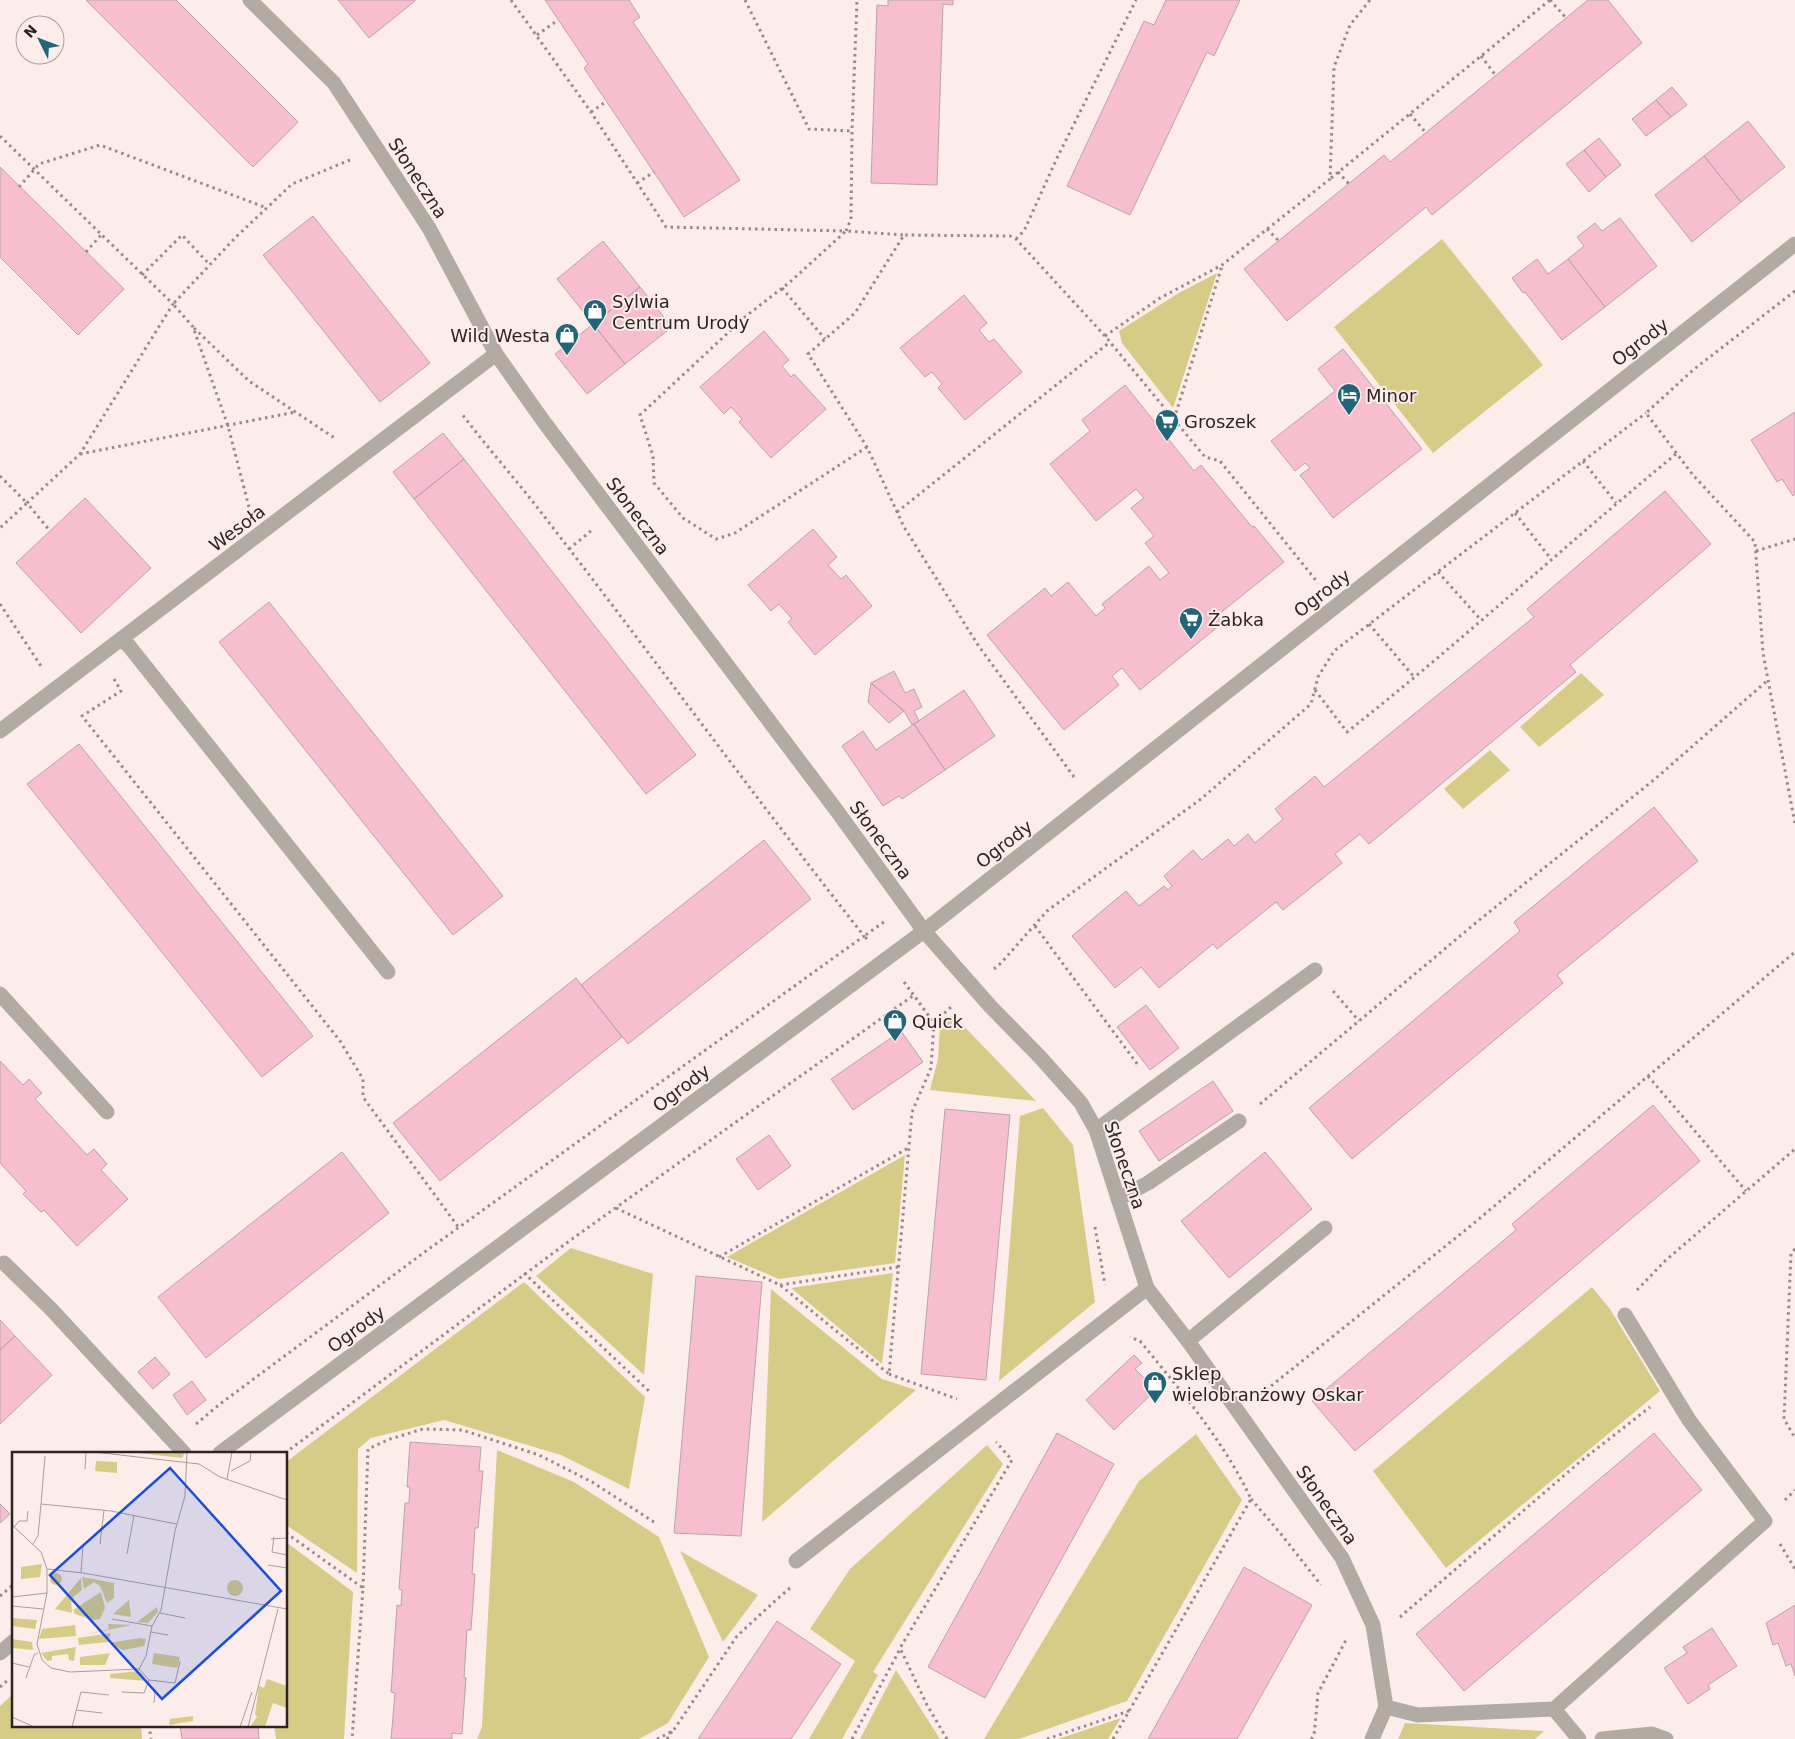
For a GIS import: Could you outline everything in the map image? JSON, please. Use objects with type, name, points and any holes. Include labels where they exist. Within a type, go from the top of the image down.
[{"type":"street","name":"Słoneczna","points":[[250,0],[334,82],[428,228],[496,354],[544,422],[826,796],[924,931],[990,1006],[1040,1057],[1081,1103],[1096,1130],[1147,1288],[1188,1341],[1342,1558],[1373,1625],[1386,1707]]},
{"type":"street","name":"Ogrody","points":[[221,1452],[924,931],[1795,244]]},
{"type":"street","name":"Wesoła","points":[[0,731],[496,354]]},
{"type":"street","points":[[121,638],[388,972]]},
{"type":"street","points":[[1096,1130],[1315,970]]},
{"type":"street","points":[[0,994],[107,1112]]},
{"type":"street","points":[[1118,1199],[1148,1182],[1239,1121]]},
{"type":"street","points":[[1188,1341],[1325,1228]]},
{"type":"street","points":[[4,1263],[52,1310],[180,1448]]},
{"type":"street","points":[[796,1561],[1147,1288]]},
{"type":"street","points":[[1372,1739],[1386,1707],[1418,1715],[1554,1709],[1765,1521],[1689,1420],[1625,1315]]},
{"type":"street","points":[[0,1653],[12,1643]]},
{"type":"street","points":[[1554,1709],[1579,1739]]},
{"type":"street","points":[[1602,1739],[1652,1734],[1666,1739]]},
{"type":"path","points":[[511,0],[590,112],[666,227],[846,231],[904,235],[1010,236],[1016,240],[1106,336],[1205,457],[1220,462],[1320,586]]},
{"type":"path","points":[[745,0],[809,129],[852,131]]},
{"type":"path","points":[[857,0],[851,219],[846,231],[782,288],[746,316],[640,415],[653,456],[654,482],[683,518],[716,539],[735,533],[867,446]]},
{"type":"path","points":[[1016,240],[1024,231],[1057,158],[1136,0]]},
{"type":"path","points":[[1330,178],[1334,67],[1350,25],[1370,0]]},
{"type":"path","points":[[1542,0],[1546,4]]},
{"type":"path","points":[[1106,336],[1160,298],[1222,265],[1550,0],[1566,18]]},
{"type":"path","points":[[536,35],[558,20]]},
{"type":"path","points":[[1481,56],[1496,76]]},
{"type":"path","points":[[590,112],[606,102]]},
{"type":"path","points":[[1410,114],[1426,133]]},
{"type":"path","points":[[0,136],[249,381],[341,442]]},
{"type":"path","points":[[19,187],[39,164],[100,145],[267,208]]},
{"type":"path","points":[[0,528],[80,454],[172,304],[210,264],[292,184],[354,159]]},
{"type":"path","points":[[637,183],[654,172]]},
{"type":"path","points":[[1338,172],[1349,184]]},
{"type":"path","points":[[1267,229],[1279,241]]},
{"type":"path","points":[[86,252],[101,235]]},
{"type":"path","points":[[142,275],[182,235],[210,264]]},
{"type":"path","points":[[904,235],[855,313],[808,354],[867,446],[904,527],[978,645],[1076,779]]},
{"type":"path","points":[[1174,419],[1222,265]]},
{"type":"path","points":[[782,288],[826,339]]},
{"type":"path","points":[[1001,963],[1047,912],[1201,799],[1311,704],[1318,677],[1334,651],[1646,413],[1693,370],[1795,291]]},
{"type":"path","points":[[193,327],[228,426],[250,510]]},
{"type":"path","points":[[897,512],[1110,342]]},
{"type":"path","points":[[180,1448],[220,1404],[458,1228],[864,936],[569,549],[458,409]]},
{"type":"path","points":[[80,454],[296,412]]},
{"type":"path","points":[[1646,413],[1693,475],[1756,542],[1763,653],[1795,824]]},
{"type":"path","points":[[1315,690],[1347,732],[1415,678],[1616,503],[1676,454]]},
{"type":"path","points":[[1583,461],[1616,503]]},
{"type":"path","points":[[0,476],[28,502],[50,531]]},
{"type":"path","points":[[1514,514],[1551,559]]},
{"type":"path","points":[[569,549],[596,527]]},
{"type":"path","points":[[1756,551],[1795,539]]},
{"type":"path","points":[[1438,572],[1481,620]]},
{"type":"path","points":[[0,604],[42,668]]},
{"type":"path","points":[[1369,624],[1415,678]]},
{"type":"path","points":[[113,678],[121,691],[82,716],[340,1041],[363,1078],[363,1097],[458,1228]]},
{"type":"path","points":[[1239,1121],[1478,921],[1655,778],[1768,680]]},
{"type":"path","points":[[1035,926],[1154,1087]]},
{"type":"path","points":[[1239,1412],[1473,1224],[1795,952]]},
{"type":"path","points":[[1315,970],[1359,1021]]},
{"type":"path","points":[[286,1452],[524,1273],[914,995]]},
{"type":"path","points":[[889,1374],[912,1112],[931,1068],[934,1023]]},
{"type":"path","points":[[1648,1076],[1746,1191]]},
{"type":"path","points":[[718,1258],[909,1148]]},
{"type":"path","points":[[1625,1315],[1630,1298],[1665,1261],[1795,1149]]},
{"type":"path","points":[[616,1208],[718,1258],[780,1285],[889,1374],[959,1400]]},
{"type":"path","points":[[1095,1224],[1105,1292]]},
{"type":"path","points":[[1795,1249],[1791,1254],[1784,1419],[1795,1438]]},
{"type":"path","points":[[780,1285],[898,1267]]},
{"type":"path","points":[[524,1273],[650,1392]]},
{"type":"path","points":[[1123,1334],[1140,1341],[1185,1395],[1240,1475],[1251,1499],[1324,1589]]},
{"type":"path","points":[[1394,1623],[1581,1461],[1671,1390]]},
{"type":"path","points":[[352,1739],[363,1588],[368,1450],[390,1439],[423,1429],[462,1430],[540,1455],[592,1482],[654,1522]]},
{"type":"path","points":[[852,1739],[900,1648],[1012,1460],[994,1441]]},
{"type":"path","points":[[1788,1497],[1795,1490]]},
{"type":"path","points":[[1113,1739],[1251,1499]]},
{"type":"path","points":[[288,1534],[363,1588]]},
{"type":"path","points":[[0,1596],[12,1586]]},
{"type":"path","points":[[667,1739],[737,1636],[792,1588]]},
{"type":"path","points":[[1311,1739],[1314,1736],[1318,1694],[1347,1638]]},
{"type":"path","points":[[900,1648],[927,1705],[947,1739]]},
{"type":"path","points":[[1046,1739],[1130,1710]]},
{"type":"path","points":[[149,1726],[151,1739]]},
{"type":"path","points":[[657,1739],[673,1731]]},
{"type":"shaded area","points":[[1442,239],[1543,365],[1433,453],[1334,327]]},
{"type":"shaded area","points":[[1217,273],[1173,408],[1122,343],[1119,331],[1177,294]]},
{"type":"shaded area","points":[[1581,673],[1604,695],[1539,747],[1520,727]]},
{"type":"shaded area","points":[[1490,750],[1510,770],[1463,809],[1444,789]]},
{"type":"shaded area","points":[[953,1015],[1036,1101],[930,1090],[938,1059],[940,1026]]},
{"type":"shaded area","points":[[1043,1108],[1073,1145],[1095,1302],[999,1381],[1020,1116]]},
{"type":"shaded area","points":[[905,1155],[895,1263],[779,1279],[727,1257]]},
{"type":"shaded area","points":[[571,1248],[653,1274],[644,1375],[536,1276]]},
{"type":"shaded area","points":[[893,1273],[882,1364],[791,1288]]},
{"type":"shaded area","points":[[524,1282],[645,1397],[629,1489],[561,1455],[444,1420],[371,1438],[358,1449],[357,1573],[288,1526],[288,1460]]},
{"type":"shaded area","points":[[1592,1287],[1610,1309],[1660,1391],[1446,1568],[1373,1471]]},
{"type":"shaded area","points":[[771,1289],[882,1379],[916,1390],[762,1522]]},
{"type":"shaded area","points":[[1196,1434],[1242,1500],[1127,1701],[1019,1739],[984,1739],[1139,1481]]},
{"type":"shaded area","points":[[987,1445],[1003,1464],[873,1672],[878,1675],[842,1739],[809,1739],[855,1661],[810,1629],[850,1569]]},
{"type":"shaded area","points":[[497,1450],[574,1482],[659,1537],[709,1657],[668,1723],[639,1739],[477,1739],[482,1727]]},
{"type":"shaded area","points":[[288,1543],[353,1592],[344,1739],[276,1739],[274,1726],[288,1726]]},
{"type":"shaded area","points":[[680,1551],[758,1595],[723,1642]]},
{"type":"shaded area","points":[[896,1670],[940,1739],[860,1739]]},
{"type":"shaded area","points":[[12,1695],[12,1726],[141,1726],[142,1739],[0,1739],[0,1706]]},
{"type":"shaded area","points":[[1121,1718],[1108,1739],[1058,1739]]},
{"type":"shaded area","points":[[1405,1723],[1544,1731],[1535,1739],[1398,1739]]},
{"type":"building","points":[[86,0],[176,0],[298,122],[253,167]]},
{"type":"building","points":[[338,0],[415,0],[415,1],[369,38]]},
{"type":"building","points":[[545,0],[629,0],[640,17],[633,22],[740,180],[684,217],[584,68],[588,64]]},
{"type":"building","points":[[888,0],[953,0],[953,5],[943,4],[937,185],[871,183],[877,5],[888,6]]},
{"type":"building","points":[[1166,0],[1240,0],[1214,56],[1207,52],[1130,215],[1067,186],[1144,21],[1154,25]]},
{"type":"building","points":[[1588,0],[1608,0],[1642,43],[1432,215],[1426,207],[1287,321],[1244,269],[1384,155],[1390,162]]},
{"type":"building","points":[[1672,87],[1687,105],[1671,117],[1656,100]]},
{"type":"building","points":[[1656,100],[1671,117],[1646,136],[1632,119]]},
{"type":"building","points":[[1748,121],[1785,167],[1741,202],[1704,156]]},
{"type":"building","points":[[1599,138],[1621,165],[1606,177],[1584,150]]},
{"type":"building","points":[[1584,150],[1606,177],[1589,192],[1566,164]]},
{"type":"building","points":[[1704,156],[1741,202],[1692,242],[1655,195]]},
{"type":"building","points":[[0,167],[124,289],[78,335],[0,257]]},
{"type":"building","points":[[313,216],[430,363],[380,402],[263,255]]},
{"type":"building","points":[[1620,218],[1657,266],[1605,307],[1568,259],[1584,246],[1577,237],[1595,223],[1602,231]]},
{"type":"building","points":[[603,241],[640,287],[593,324],[557,279]]},
{"type":"building","points":[[1537,259],[1548,274],[1568,259],[1605,307],[1562,340],[1512,278]]},
{"type":"building","points":[[640,287],[672,327],[625,364],[593,324]]},
{"type":"building","points":[[964,295],[987,323],[979,330],[989,342],[994,339],[1022,372],[965,420],[938,388],[942,384],[932,372],[925,377],[900,348]]},
{"type":"building","points":[[593,324],[625,364],[587,394],[555,354]]},
{"type":"building","points":[[764,331],[789,360],[782,366],[791,377],[794,374],[826,409],[771,458],[739,422],[742,419],[731,407],[724,414],[700,387]]},
{"type":"building","name":"Minor","points":[[1343,349],[1422,449],[1333,518],[1300,475],[1310,468],[1305,463],[1295,471],[1271,441],[1335,391],[1318,369]]},
{"type":"building","points":[[1125,385],[1194,471],[1201,465],[1252,527],[1254,526],[1284,562],[1219,614],[1225,621],[1140,690],[1122,668],[1112,676],[1119,685],[1064,730],[987,635],[1045,588],[1051,596],[1068,582],[1096,616],[1105,608],[1102,604],[1149,566],[1160,580],[1169,573],[1145,543],[1154,536],[1131,508],[1144,498],[1136,489],[1096,521],[1050,464],[1090,431],[1082,420]]},
{"type":"building","points":[[1795,412],[1795,494],[1793,496],[1782,479],[1777,482],[1751,440]]},
{"type":"building","points":[[443,433],[464,459],[414,499],[393,472]]},
{"type":"building","points":[[464,459],[696,755],[646,794],[414,499]]},
{"type":"building","points":[[1665,491],[1711,544],[1570,665],[1576,672],[1369,844],[1360,834],[1335,854],[1342,863],[1283,910],[1276,902],[1217,949],[1213,944],[1159,988],[1141,967],[1115,988],[1072,936],[1126,891],[1139,906],[1164,886],[1168,890],[1172,886],[1164,876],[1193,850],[1202,860],[1228,839],[1234,846],[1248,834],[1255,843],[1283,819],[1275,809],[1315,776],[1324,787],[1534,617],[1527,609]]},
{"type":"building","points":[[85,498],[151,568],[81,633],[16,563]]},
{"type":"building","points":[[813,529],[837,557],[828,565],[841,579],[846,575],[872,606],[815,655],[788,622],[792,619],[779,604],[771,611],[748,585]]},
{"type":"building","points":[[269,602],[503,896],[453,935],[219,642]]},
{"type":"building","points":[[894,671],[905,693],[914,689],[922,707],[914,711],[919,721],[912,725],[904,711],[871,683]]},
{"type":"building","points":[[871,683],[904,711],[889,723],[868,702]]},
{"type":"building","points":[[964,690],[995,736],[945,770],[914,724]]},
{"type":"building","points":[[914,724],[945,770],[902,799],[899,796],[883,806],[842,746],[863,731],[876,750]]},
{"type":"building","points":[[79,744],[313,1036],[262,1077],[27,784]]},
{"type":"building","points":[[1654,807],[1698,861],[1557,975],[1563,983],[1352,1159],[1309,1108],[1520,931],[1514,922]]},
{"type":"building","points":[[764,840],[811,899],[628,1044],[581,985]]},
{"type":"building","points":[[576,978],[622,1037],[440,1181],[393,1123]]},
{"type":"building","points":[[1146,1005],[1179,1048],[1150,1070],[1117,1027]]},
{"type":"building","points":[[901,1031],[923,1062],[853,1110],[831,1079]]},
{"type":"building","points":[[0,1061],[23,1085],[29,1079],[42,1093],[35,1099],[87,1155],[94,1149],[107,1164],[101,1170],[128,1199],[77,1246],[44,1210],[41,1212],[23,1194],[26,1191],[0,1163]]},
{"type":"building","points":[[1213,1081],[1233,1111],[1159,1161],[1139,1131]]},
{"type":"building","points":[[1653,1105],[1700,1161],[1355,1451],[1312,1401],[1516,1230],[1512,1224]]},
{"type":"building","points":[[945,1109],[1010,1115],[986,1380],[921,1374]]},
{"type":"building","points":[[769,1135],[791,1166],[758,1190],[736,1159]]},
{"type":"building","points":[[342,1152],[389,1213],[206,1358],[158,1297]]},
{"type":"building","points":[[1265,1152],[1312,1209],[1229,1278],[1181,1221]]},
{"type":"building","points":[[696,1276],[762,1282],[741,1536],[674,1533]]},
{"type":"building","points":[[0,1320],[15,1336],[0,1350]]},
{"type":"building","points":[[15,1336],[52,1375],[0,1424],[0,1350]]},
{"type":"building","points":[[1134,1355],[1142,1363],[1135,1369],[1156,1390],[1114,1430],[1086,1400]]},
{"type":"building","points":[[155,1357],[170,1374],[153,1389],[138,1372]]},
{"type":"building","points":[[192,1381],[206,1400],[187,1415],[173,1395]]},
{"type":"building","points":[[1057,1433],[1114,1464],[985,1698],[928,1667]]},
{"type":"building","points":[[1654,1433],[1702,1490],[1464,1691],[1416,1634]]},
{"type":"building","points":[[410,1442],[481,1447],[479,1471],[483,1471],[478,1528],[475,1528],[472,1574],[475,1574],[471,1630],[467,1630],[462,1734],[452,1733],[452,1739],[391,1739],[395,1693],[391,1692],[397,1605],[401,1606],[402,1590],[399,1589],[405,1503],[409,1503],[410,1487],[407,1487]]},
{"type":"building","points":[[0,1504],[10,1514],[0,1523]]},
{"type":"building","points":[[1244,1567],[1312,1605],[1237,1739],[1148,1739]]},
{"type":"building","points":[[1795,1605],[1795,1676],[1791,1664],[1786,1666],[1778,1643],[1773,1645],[1766,1623]]},
{"type":"building","points":[[777,1621],[841,1664],[791,1739],[698,1739]]},
{"type":"building","points":[[1712,1628],[1737,1666],[1708,1685],[1710,1689],[1688,1704],[1664,1668],[1687,1653],[1683,1647]]},
{"type":"building","points":[[180,1726],[258,1726],[259,1739],[182,1739]]},
{"type":"place","name":"Sylwia Centrum Urody","points":[[595,332]]},
{"type":"place","name":"Wild Westa","points":[[567,356]]},
{"type":"place","name":"Minor","points":[[1349,416]]},
{"type":"place","name":"Groszek","points":[[1167,442]]},
{"type":"place","name":"Żabka","points":[[1191,640]]},
{"type":"place","name":"Quick","points":[[895,1042]]},
{"type":"place","name":"Sklep wielobranżowy Oskar","points":[[1155,1404]]}]
